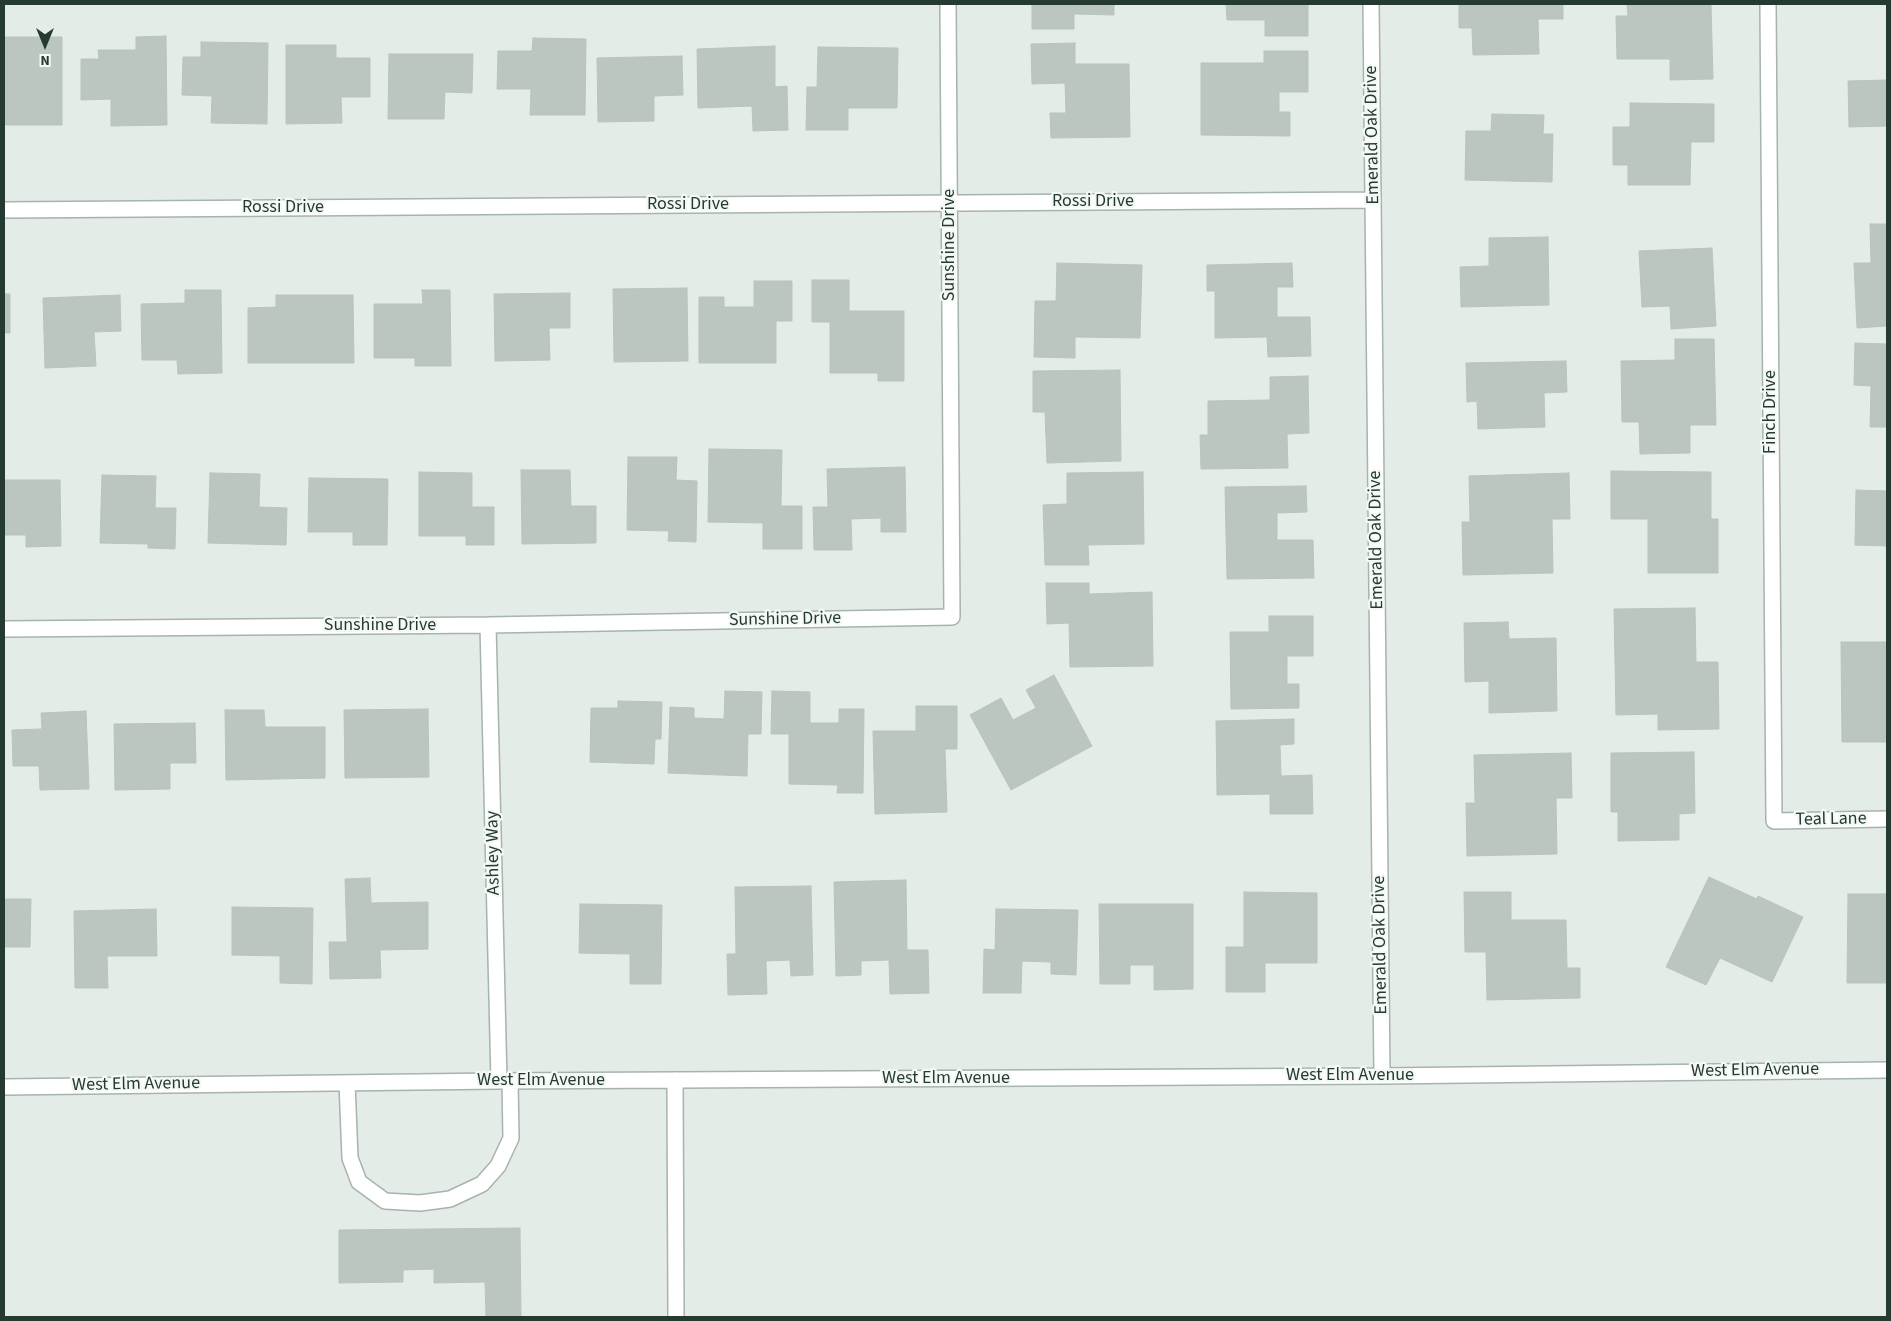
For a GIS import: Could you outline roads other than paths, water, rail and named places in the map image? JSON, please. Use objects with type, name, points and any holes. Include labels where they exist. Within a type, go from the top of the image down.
[{"type":"street","name":"Sunshine Drive","points":[[4,629],[488,625],[952,617],[948,4]]},
{"type":"street","name":"Emerald Oak Drive","points":[[1372,4],[1382,1076]]},
{"type":"street","name":"Finch Drive","points":[[1768,4],[1774,821]]},
{"type":"street","name":"Rossi Drive","points":[[4,210],[1373,200]]},
{"type":"street","name":"Ashley Way","points":[[347,1083],[350,1158],[359,1182],[385,1201],[420,1203],[450,1199],[482,1184],[498,1166],[511,1138],[505,1081],[488,625]]},
{"type":"street","name":"Teal Lane","points":[[1774,821],[1887,819]]},
{"type":"street","name":"West Elm Avenue","points":[[4,1087],[1887,1070]]},
{"type":"street","points":[[675,1080],[676,1317]]}]
